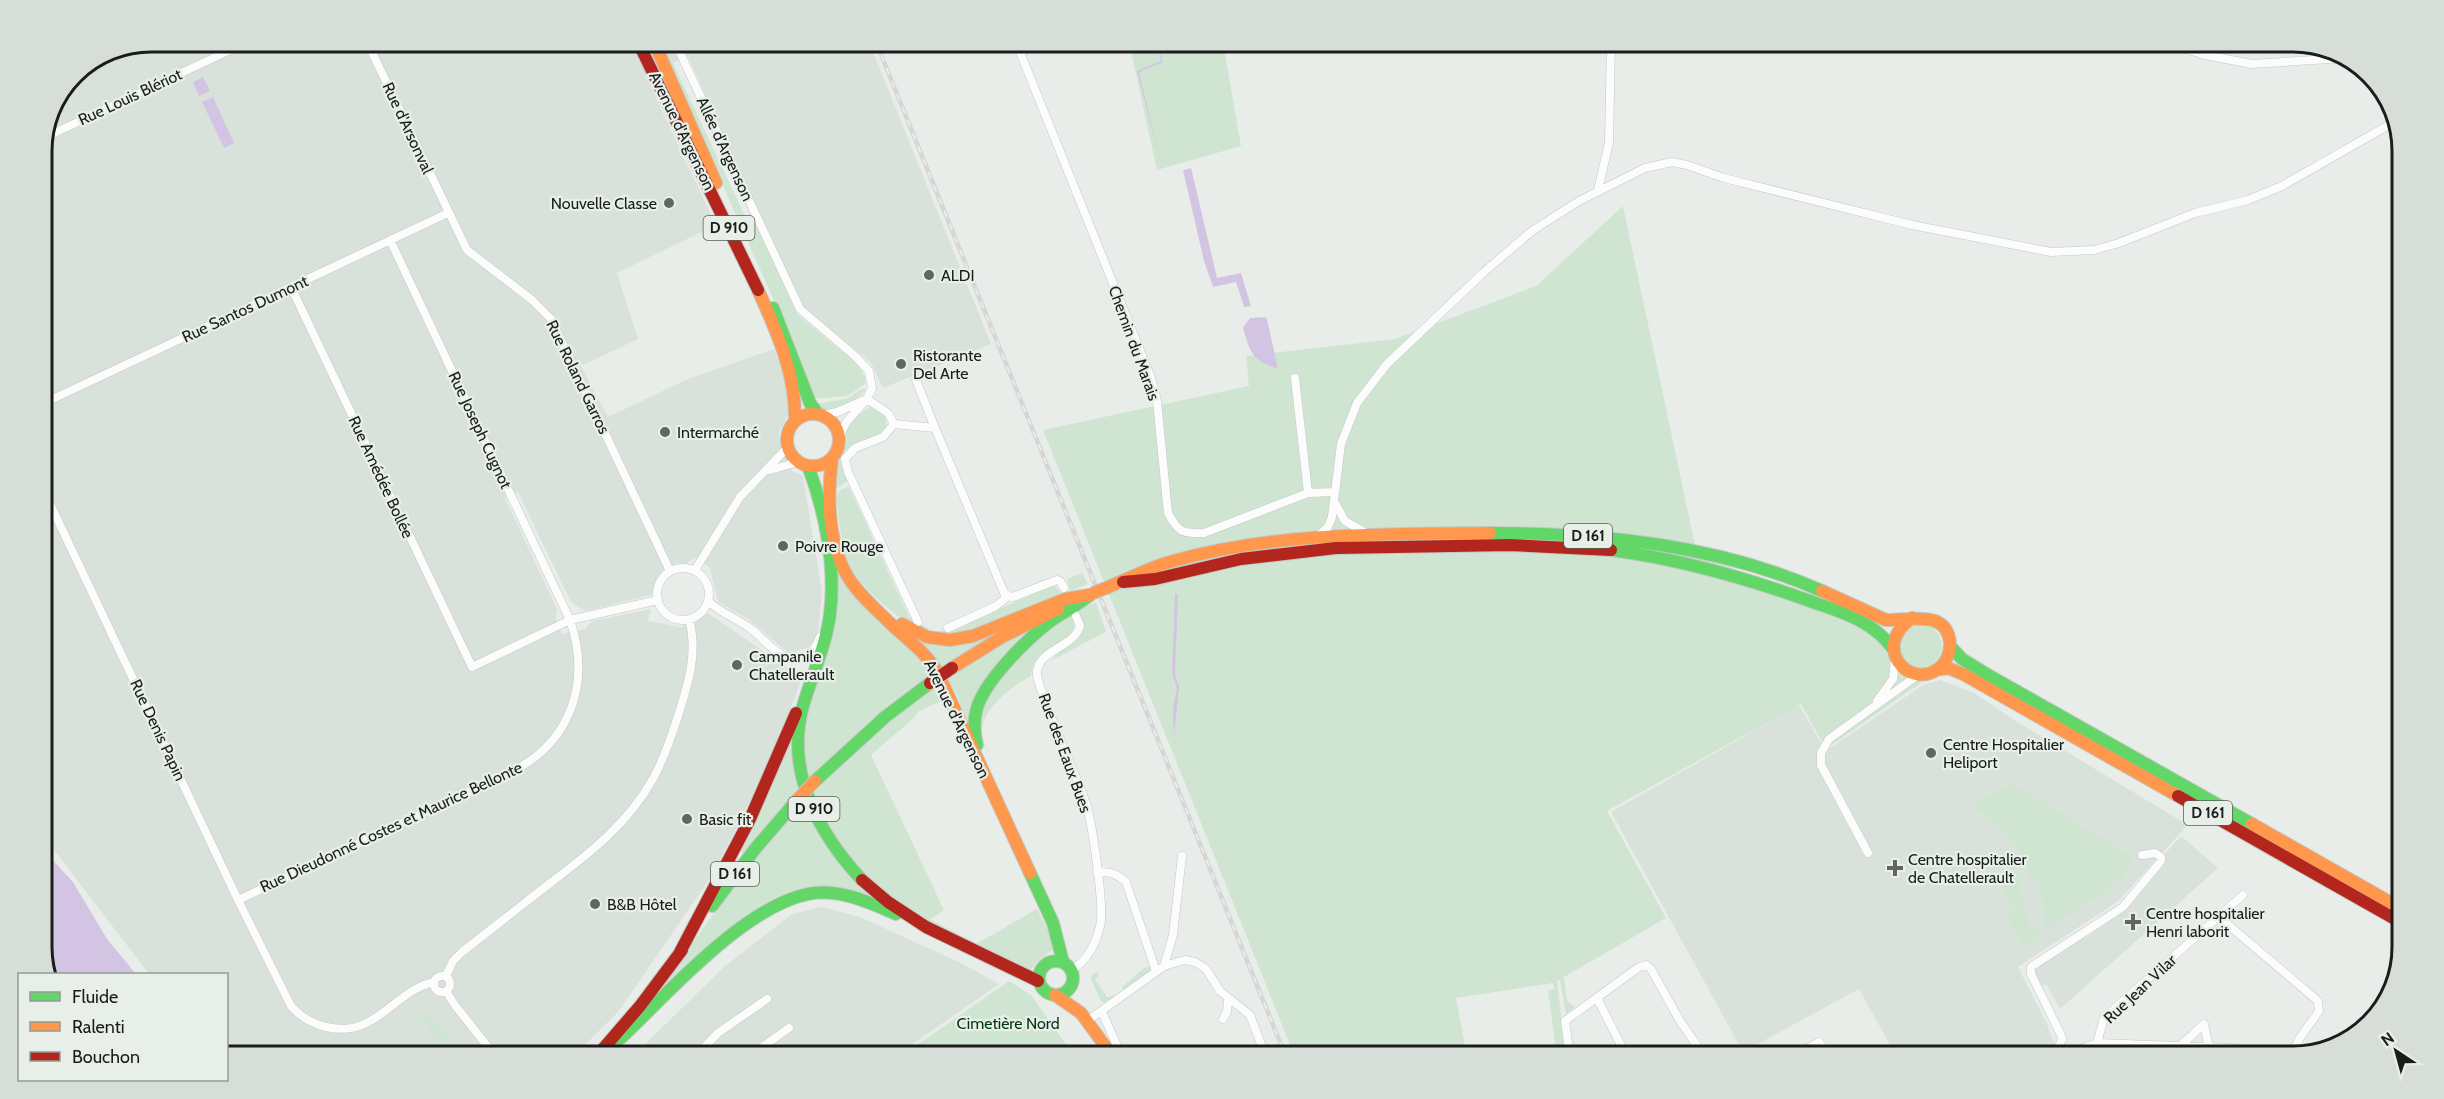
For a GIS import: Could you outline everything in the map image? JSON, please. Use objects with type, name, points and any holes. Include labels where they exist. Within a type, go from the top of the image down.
[{"type":"main road","name":"Avenue d'Argenson","points":[[643,52],[696,158],[765,307],[790,376],[796,401],[795,421]]},
{"type":"main road","name":"Avenue d'Argenson","points":[[658,52],[777,316],[810,403],[820,415]]},
{"type":"main road","points":[[809,414],[820,415],[831,420],[840,435],[839,448],[832,459],[825,464],[803,464],[788,447],[788,433],[795,421],[809,414]]},
{"type":"main road","name":"Avenue d'Argenson","points":[[832,459],[830,495],[841,562],[853,583],[933,664],[1053,923],[1067,966]]},
{"type":"main road","name":"D 910","points":[[803,464],[816,486],[832,592],[831,613],[823,648],[799,729],[800,764],[811,803],[827,838],[846,863],[880,896],[927,927],[1020,970],[1038,981]]},
{"type":"main road","name":"D 161","points":[[606,1046],[679,954],[725,887],[798,799],[885,717],[952,668],[1030,622],[1144,570],[1200,554],[1261,543],[1315,538],[1525,532],[1570,534],[1642,542],[1686,550],[1772,573],[1830,595],[1888,622],[1912,618]]},
{"type":"main road","name":"D 161","points":[[1122,582],[1139,582],[1208,564],[1276,554],[1414,546],[1582,547],[1662,559],[1706,568],[1758,583],[1857,620],[1886,639],[1894,654]]},
{"type":"main road","points":[[878,609],[924,637],[953,642],[988,631],[1072,595],[1091,594]]},
{"type":"main road","points":[[988,780],[974,732],[975,714],[980,700],[1040,630],[1061,614],[1076,607],[1091,594]]},
{"type":"main road","points":[[1924,617],[1937,621],[1946,630],[1950,646],[1946,659],[1934,671],[1920,674],[1907,671],[1894,654],[1893,637],[1898,628],[1912,618],[1924,617]]},
{"type":"main road","name":"D 161","points":[[1950,646],[1962,659],[1988,675],[2392,903]]},
{"type":"main road","points":[[679,954],[686,934],[718,880],[770,775],[823,648]]},
{"type":"main road","name":"D 161","points":[[1934,671],[1948,668],[1964,674],[2392,917]]},
{"type":"main road","points":[[610,1042],[621,1038],[746,925],[770,909],[794,898],[815,894],[843,895],[869,902],[927,927]]},
{"type":"main road","points":[[1085,1019],[1067,966],[1054,960],[1045,964],[1039,972],[1038,981],[1044,991],[1064,999],[1085,1019],[1105,1046]]},
{"type":"main road","points":[[1055,995],[1067,991],[1072,984]]},
{"type":"street","name":"Rue Louis Blériot","points":[[55,133],[226,52]]},
{"type":"street","name":"Rue d'Arsonval","points":[[372,52],[448,213]]},
{"type":"street","name":"Allée d’Argenson","points":[[680,52],[800,309],[864,364],[871,379],[872,388],[867,399]]},
{"type":"street","name":"Chemin du Marais","points":[[1020,52],[1151,378],[1157,401],[1168,513],[1175,526],[1185,534],[1204,533],[1308,494],[1335,492]]},
{"type":"street","points":[[1598,190],[1609,144],[1611,52]]},
{"type":"street","points":[[2195,52],[2252,64],[2272,65],[2328,60]]},
{"type":"street","points":[[1315,538],[1330,524],[1335,503],[1341,444],[1358,403],[1387,364],[1484,272],[1532,231],[1598,190],[1645,168],[1672,162],[1724,178],[1912,225],[2051,252],[2094,250],[2119,243],[2195,213],[2248,200],[2282,186],[2388,126]]},
{"type":"street","name":"Rue Santos Dumont","points":[[53,399],[448,213]]},
{"type":"street","name":"Rue Roland Garros","points":[[448,213],[471,254],[532,300],[551,320],[670,571]]},
{"type":"street","name":"Rue Joseph Cugnot","points":[[390,240],[570,620]]},
{"type":"street","name":"Rue Amédée Bollée","points":[[291,287],[472,667],[570,620]]},
{"type":"street","points":[[1295,378],[1308,494]]},
{"type":"street","points":[[916,380],[969,514],[1007,597]]},
{"type":"street","points":[[820,415],[837,412],[867,399]]},
{"type":"street","points":[[867,399],[888,413],[894,424]]},
{"type":"street","points":[[840,435],[847,421],[867,399]]},
{"type":"street","points":[[894,424],[935,428]]},
{"type":"street","points":[[894,424],[883,437],[855,448],[845,459],[848,472],[918,622]]},
{"type":"street","points":[[695,570],[747,488],[766,472],[788,447]]},
{"type":"street","points":[[766,472],[803,464]]},
{"type":"street","points":[[1335,503],[1345,521],[1370,535]]},
{"type":"street","name":"Rue Denis Papin","points":[[53,510],[285,997],[299,1014],[319,1025],[331,1028],[358,1027],[369,1023],[416,988],[434,982]]},
{"type":"street","points":[[687,568],[695,570],[708,587],[708,601],[697,615],[689,619],[681,620],[666,614],[658,600],[659,583],[670,571],[687,568]]},
{"type":"street","points":[[708,601],[751,629],[780,655],[790,658],[801,657],[812,651],[819,642],[826,611],[830,568]]},
{"type":"street","points":[[948,628],[996,606],[1007,597],[1013,597],[1057,580],[1064,588]]},
{"type":"street","points":[[570,620],[658,600]]},
{"type":"street","name":"Rue des Eaux Bues","points":[[1067,966],[1085,960],[1100,927],[1101,909],[1086,805],[1053,723],[1037,672],[1042,660],[1076,635],[1080,626],[1076,616]]},
{"type":"street","points":[[446,991],[450,985],[446,976],[453,961],[462,952],[599,845],[625,819],[642,797],[662,760],[687,689],[693,657],[689,619]]},
{"type":"street","name":"Rue Dieudonné Costes et Maurice Bellonte","points":[[238,900],[534,759],[560,730],[571,710],[577,689],[578,650],[570,620]]},
{"type":"street","points":[[1868,853],[1820,761],[1821,750],[1827,741],[1879,699],[1894,673],[1894,654]]},
{"type":"street","points":[[1855,719],[1920,674]]},
{"type":"street","points":[[2059,1046],[2061,1035],[2031,974],[2033,965],[2123,907],[2161,861],[2155,853],[2142,855]]},
{"type":"street","points":[[1164,966],[1173,935],[1182,856]]},
{"type":"street","points":[[1096,872],[1111,872],[1126,882],[1156,972]]},
{"type":"street","name":"Rue Jean Vilar","points":[[2097,1043],[2104,1018],[2243,895]]},
{"type":"street","points":[[2219,917],[2318,1001],[2319,1011],[2296,1046]]},
{"type":"street","points":[[1085,1019],[1102,1012],[1164,966],[1185,960],[1195,962],[1206,969],[1220,991],[1250,1015],[1262,1046]]},
{"type":"street","points":[[1568,1046],[1565,1021],[1639,967],[1646,965],[1651,969],[1697,1046]]},
{"type":"street","points":[[446,976],[438,976],[434,982],[437,990],[446,991]]},
{"type":"street","points":[[446,991],[487,1046]]},
{"type":"street","points":[[1223,1019],[1227,1012],[1228,998]]},
{"type":"street","points":[[1597,998],[1621,1046]]},
{"type":"street","points":[[706,1046],[718,1033],[767,999]]},
{"type":"street","points":[[1102,1012],[1117,1046]]},
{"type":"street","points":[[2180,1046],[2204,1024],[2209,1046]]},
{"type":"street","points":[[764,1046],[789,1028]]},
{"type":"street","name":"Rue Jean Vilar","points":[[2089,1046],[2097,1043],[2158,1046]]},
{"type":"shaded area","points":[[152,52],[873,52],[991,344],[883,388],[871,363],[804,307],[688,56],[645,75],[716,225],[617,273],[638,339],[583,365],[577,358],[608,417],[688,379],[774,349],[786,380],[790,412],[779,432],[780,442],[792,471],[803,476],[822,592],[818,635],[809,647],[790,654],[748,619],[718,602],[710,568],[696,558],[685,564],[678,563],[662,570],[651,595],[586,611],[571,602],[518,492],[505,498],[557,609],[556,619],[562,634],[585,629],[592,621],[651,609],[648,621],[681,627],[708,613],[786,667],[804,674],[766,770],[711,877],[618,1012],[584,1046],[228,1046],[228,973],[148,973],[53,848],[53,145],[56,126],[73,91],[86,77],[102,66],[133,54]]},
{"type":"shaded area","points":[[1159,52],[1163,62],[1139,72],[1162,167],[1137,71],[1161,61]]},
{"type":"shaded area","points":[[203,77],[210,91],[199,96],[193,82]]},
{"type":"shaded area","points":[[213,97],[234,143],[224,148],[202,102]]},
{"type":"shaded area","points":[[1191,168],[1217,278],[1241,273],[1251,306],[1244,307],[1236,282],[1213,287],[1204,261],[1183,170]]},
{"type":"shaded area","points":[[1265,317],[1278,369],[1262,362],[1253,354],[1243,328],[1250,318]]},
{"type":"shaded area","points":[[1175,594],[1178,594],[1175,674],[1179,687],[1174,736],[1173,709],[1177,688],[1172,673]]},
{"type":"shaded area","name":"Centre hospitalier de Chatellerault","points":[[1940,680],[1974,693],[2014,720],[2188,825],[2117,902],[2018,967],[2046,1022],[2055,1046],[1891,1046],[1859,989],[1754,1046],[1740,1046],[1611,812],[1799,705],[1821,743],[1830,748],[1923,685]]},
{"type":"shaded area","name":"Centre hospitalier Henri laborit","points":[[2181,836],[2218,868],[2060,1009],[2046,984],[2041,986],[2033,970],[2085,936],[2087,937],[2128,908],[2161,868],[2165,861],[2162,857]]},
{"type":"shaded area","points":[[53,861],[73,882],[107,939],[135,973],[56,973],[53,954]]},
{"type":"shaded area","points":[[822,907],[860,917],[961,963],[999,984],[910,1046],[643,1046],[725,966],[792,914]]},
{"type":"green space","points":[[663,52],[668,52],[745,216],[751,214],[798,315],[857,364],[865,377],[865,384],[847,396],[813,399],[792,341]]},
{"type":"green space","points":[[1131,52],[1225,52],[1241,146],[1157,170]]},
{"type":"green space","points":[[1623,206],[1695,545],[1764,588],[1862,629],[1880,643],[1900,675],[1922,682],[1829,747],[1822,742],[1801,704],[1607,811],[1666,918],[1564,977],[1567,1001],[1575,1007],[1566,1014],[1560,980],[1557,981],[1565,1046],[1556,1046],[1548,991],[1554,989],[1553,983],[1456,998],[1465,1046],[1291,1046],[1043,430],[1249,386],[1246,356],[1395,339],[1536,286]]},
{"type":"green space","points":[[866,389],[855,400],[833,411],[824,411],[815,404],[846,399]]},
{"type":"green space","points":[[870,407],[877,408],[886,415],[886,430],[847,449],[844,466],[847,481],[835,490],[836,462],[844,447],[847,429],[857,416]]},
{"type":"green space","points":[[849,487],[909,617],[934,632],[955,628],[1054,585],[1063,595],[968,633],[942,637],[916,628],[875,597],[854,573],[848,562],[836,499],[840,491]]},
{"type":"green space","points":[[836,563],[846,584],[858,599],[915,648],[932,671],[929,673],[930,677],[873,718],[810,778],[807,778],[802,737],[810,697],[835,619]]},
{"type":"green space","points":[[1082,573],[1088,584],[1070,591],[1067,579]]},
{"type":"green space","points":[[1096,602],[1106,632],[1052,660],[1080,636],[1082,630],[1078,610]]},
{"type":"green space","points":[[1070,613],[1074,625],[1071,633],[1044,652],[1033,666],[1031,676],[1000,698],[988,714],[982,733],[988,753],[978,733],[983,702],[1037,635]]},
{"type":"green space","points":[[1054,615],[997,674],[970,727],[947,678],[1007,640]]},
{"type":"green space","points":[[1026,616],[941,668],[905,632],[924,642],[950,645]]},
{"type":"green space","points":[[1920,624],[1935,631],[1942,646],[1935,661],[1920,668],[1905,661],[1898,646],[1905,631]]},
{"type":"green space","points":[[935,686],[942,701],[919,711],[913,719],[871,755],[944,910],[930,919],[976,944],[1037,909],[1050,934],[1053,950],[1040,959],[1031,970],[953,936],[888,898],[844,857],[811,795],[814,789],[870,735]]},
{"type":"green space","points":[[791,734],[803,783],[745,855],[738,850]]},
{"type":"green space","points":[[2013,784],[2133,857],[2122,879],[2113,887],[2048,928],[2041,918],[2046,915],[2038,882],[2032,883],[2023,860],[2010,840],[1973,808],[1975,803]]},
{"type":"green space","points":[[807,798],[815,818],[880,899],[792,895],[651,1002],[725,897],[779,827]]},
{"type":"green space","points":[[2022,873],[2024,877],[2018,879],[2024,909],[2031,928],[2037,926],[2041,936],[2027,947],[2023,945],[2005,914],[2006,912],[2009,917],[2016,912],[2002,887],[2013,882],[2011,878]]},
{"type":"green space","points":[[1151,966],[1149,973],[1121,994],[1122,987],[1144,968]]},
{"type":"green space","points":[[1097,971],[1099,976],[1095,980],[1108,998],[1113,995],[1115,998],[1108,1004],[1101,1001],[1090,977]]},
{"type":"green space","name":"Cimetière Nord","points":[[1009,981],[1032,996],[1067,1046],[916,1046]]},
{"type":"green space","points":[[418,1015],[425,1016],[437,1024],[454,1046],[441,1046]]},
{"type":"railway","points":[[880,52],[1282,1046]]},
{"type":"traffic: fast","points":[[773,308],[810,403],[818,414]]},
{"type":"traffic: fast","points":[[808,466],[828,539],[831,596],[825,638],[803,706],[798,754],[809,800],[819,821],[846,862],[862,880]]},
{"type":"traffic: fast","points":[[1490,533],[1617,539],[1701,552],[1783,575],[1822,591]]},
{"type":"traffic: fast","points":[[1611,550],[1661,558],[1710,570],[1831,608],[1865,624],[1885,639],[1893,649]]},
{"type":"traffic: fast","points":[[977,745],[974,727],[977,708],[981,697],[997,674],[1053,619],[1090,595]]},
{"type":"traffic: fast","points":[[1950,646],[1962,659],[1988,675],[2252,824]]},
{"type":"traffic: fast","points":[[815,781],[885,717],[930,683]]},
{"type":"traffic: fast","points":[[712,906],[755,849],[798,799]]},
{"type":"traffic: fast","points":[[1030,873],[1053,923],[1063,962]]},
{"type":"traffic: fast","points":[[610,1042],[621,1038],[684,976],[733,933],[784,902],[808,894],[831,893],[864,901],[896,914]]},
{"type":"traffic: fast","points":[[1056,961],[1068,966],[1073,978],[1068,990],[1056,995],[1044,990],[1039,978],[1044,966],[1056,961]]},
{"type":"traffic: slow","points":[[658,52],[716,183]]},
{"type":"traffic: slow","points":[[758,290],[789,370],[795,421]]},
{"type":"traffic: slow","points":[[808,414],[818,414],[832,421],[839,440],[832,459],[818,466],[808,466],[798,462],[791,455],[787,445],[787,435],[791,425],[798,418],[808,414]]},
{"type":"traffic: slow","points":[[832,459],[831,520],[841,564],[852,584],[922,652],[937,671],[1030,873]]},
{"type":"traffic: slow","points":[[1106,588],[1164,564],[1251,545],[1330,536],[1490,533]]},
{"type":"traffic: slow","points":[[1093,593],[1106,588]]},
{"type":"traffic: slow","points":[[1822,591],[1886,620],[1905,619],[1915,619],[1925,619],[1942,625],[1948,633],[1950,644],[1948,654],[1941,667],[1927,674],[1916,674],[1906,669],[1898,662],[1894,652],[1895,641],[1900,629],[1912,618]]},
{"type":"traffic: slow","points":[[902,624],[927,637],[950,640],[973,636],[1065,599],[1090,595]]},
{"type":"traffic: slow","points":[[952,668],[1002,637],[1058,609]]},
{"type":"traffic: slow","points":[[1936,670],[1948,668],[1963,674],[2178,796]]},
{"type":"traffic: slow","points":[[798,799],[815,781]]},
{"type":"traffic: slow","points":[[2252,824],[2392,903]]},
{"type":"traffic: slow","points":[[1055,995],[1081,1013],[1105,1046]]},
{"type":"traffic: jam","points":[[643,52],[758,290]]},
{"type":"traffic: jam","points":[[1123,582],[1155,579],[1241,559],[1336,548],[1510,545],[1611,550]]},
{"type":"traffic: jam","points":[[930,683],[952,668]]},
{"type":"traffic: jam","points":[[679,954],[750,819],[796,713]]},
{"type":"traffic: jam","points":[[2178,796],[2392,917]]},
{"type":"traffic: jam","points":[[862,880],[888,902],[926,927],[1038,981]]},
{"type":"traffic: jam","points":[[605,1046],[640,1006],[682,950]]},
{"type":"place","name":"Nouvelle Classe","points":[[669,203]]},
{"type":"place","name":"ALDI","points":[[929,275]]},
{"type":"place","name":"Ristorante Del Arte","points":[[901,364]]},
{"type":"place","name":"Intermarché","points":[[665,432]]},
{"type":"place","name":"Poivre Rouge","points":[[783,546]]},
{"type":"place","name":"Campanile Chatellerault","points":[[737,665]]},
{"type":"place","name":"Centre Hospitalier Heliport","points":[[1931,753]]},
{"type":"place","name":"Basic fit","points":[[687,819]]},
{"type":"place","name":"Centre hospitalier de Chatellerault","points":[[1895,868]]},
{"type":"place","name":"B&B Hôtel","points":[[595,904]]},
{"type":"place","name":"Centre hospitalier Henri laborit","points":[[2133,922]]}]
